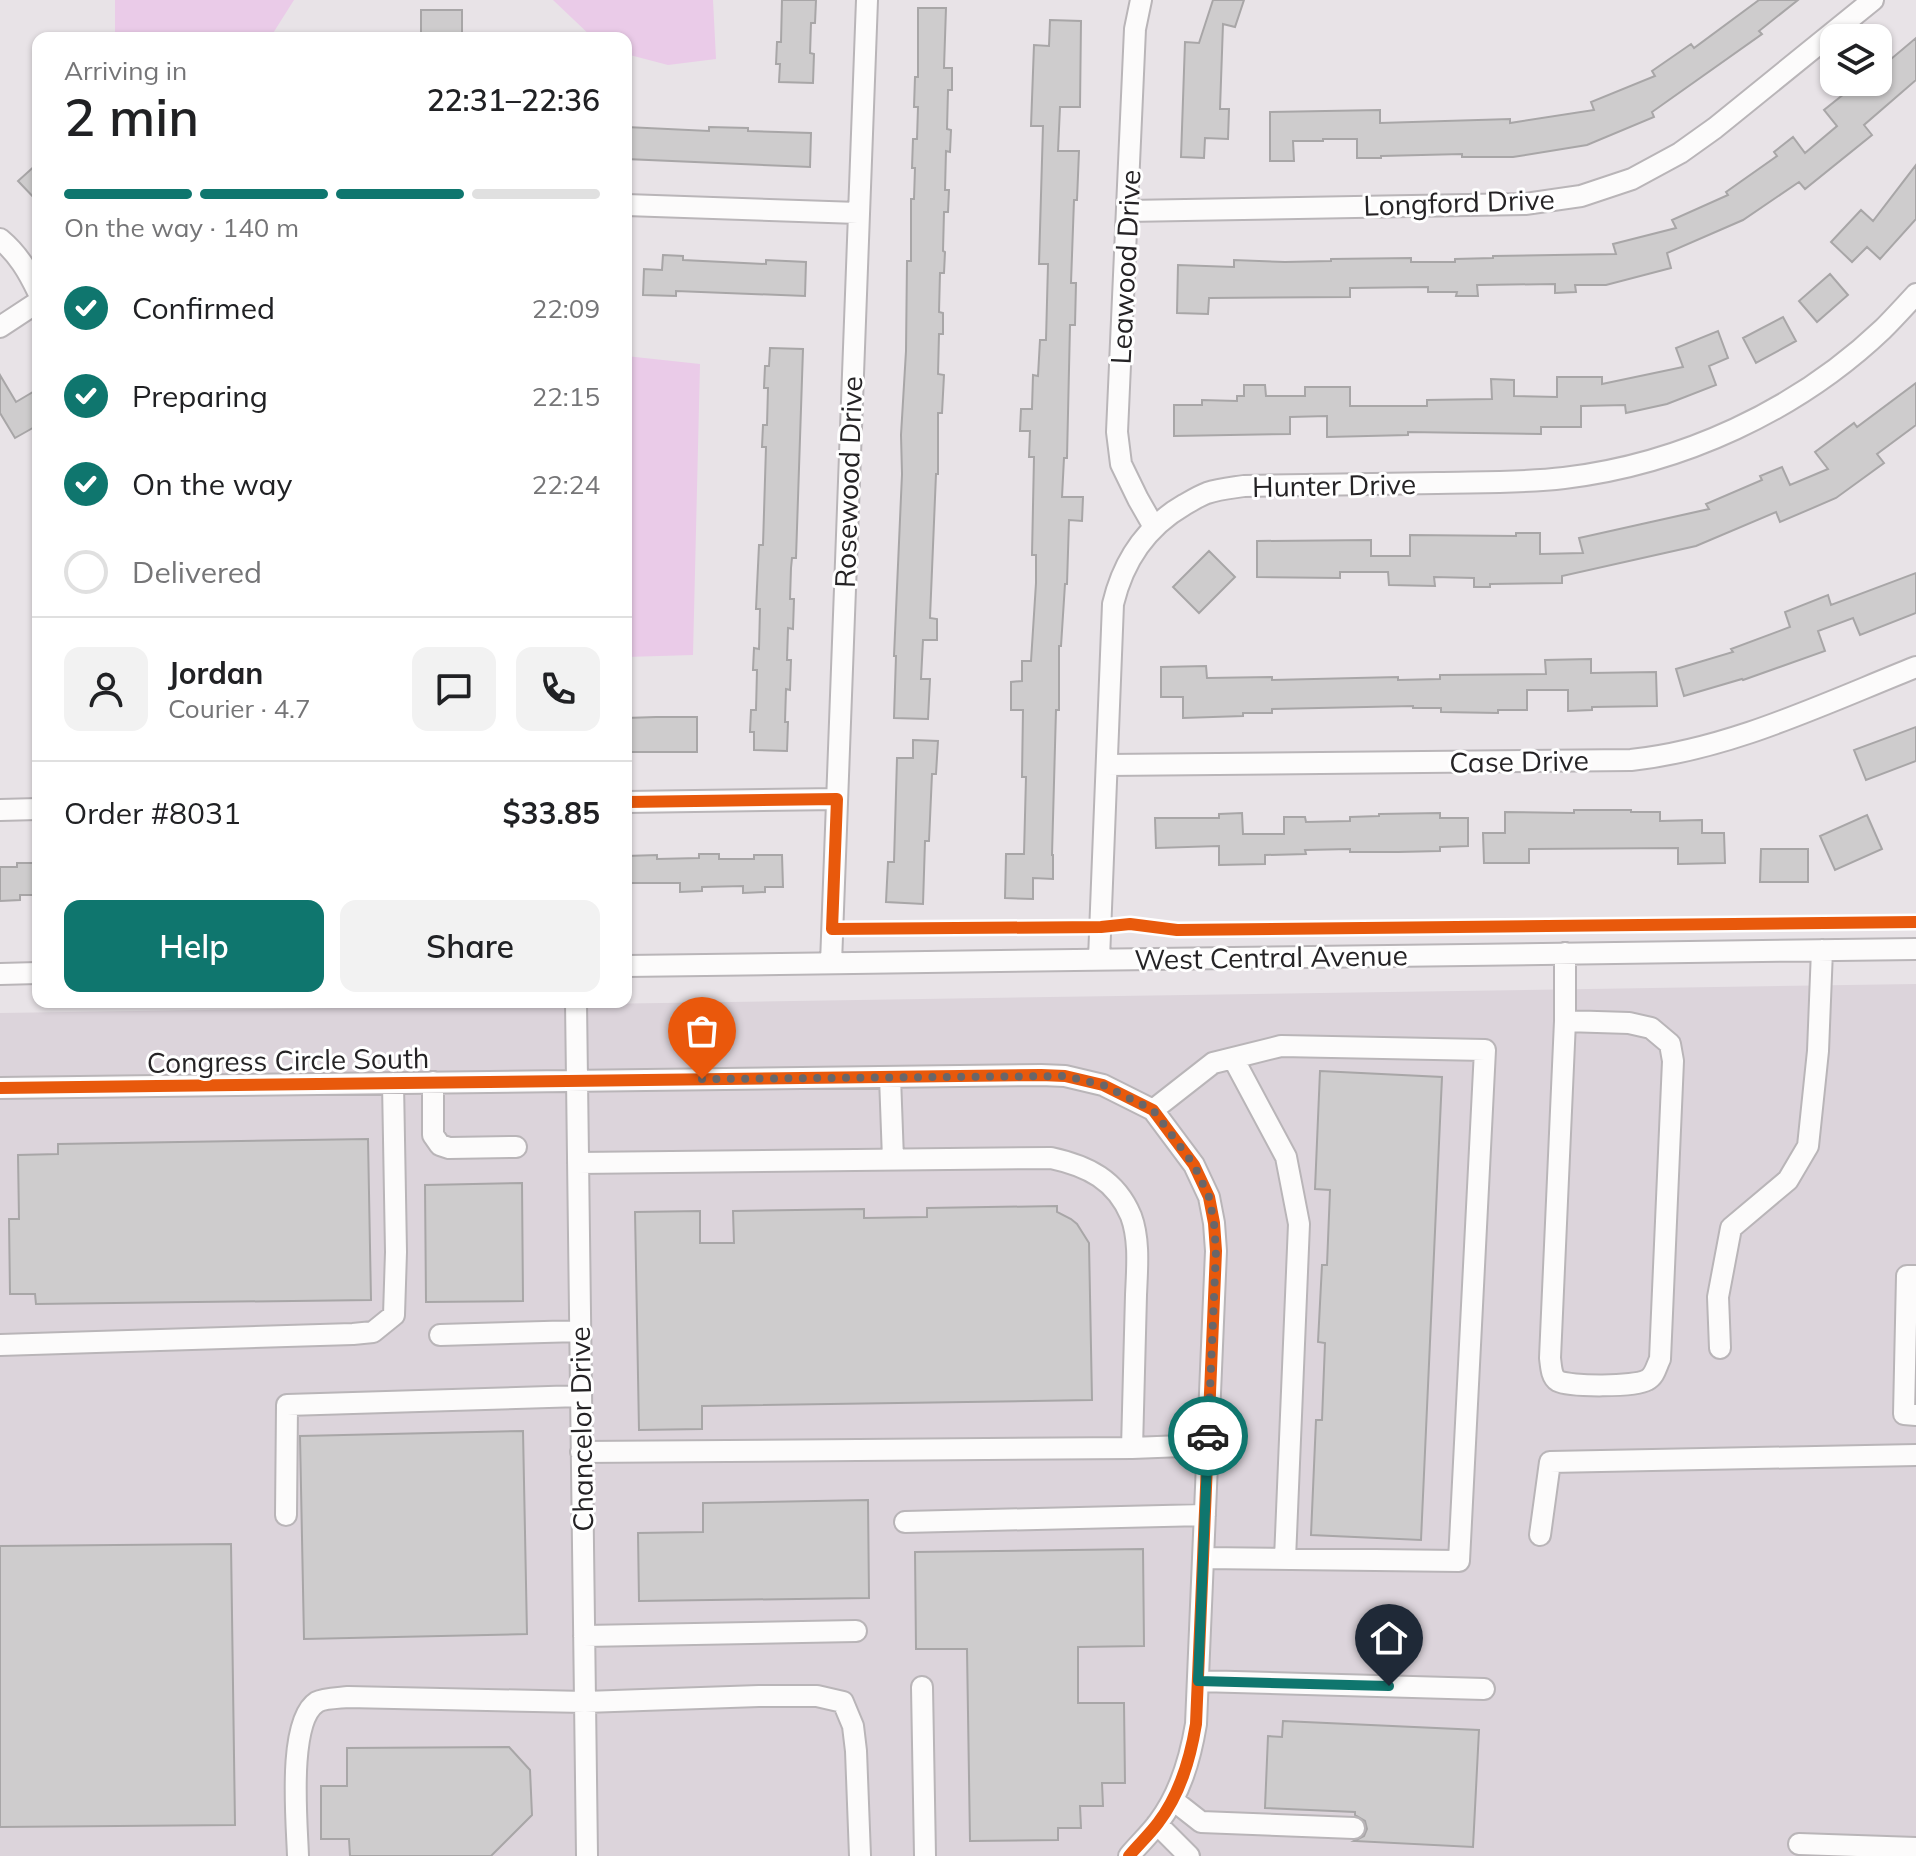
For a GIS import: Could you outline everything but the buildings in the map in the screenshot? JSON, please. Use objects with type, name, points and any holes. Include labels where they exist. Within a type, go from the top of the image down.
[{"type":"street","name":"Rosewood Drive","points":[[831,963],[867,0]]},
{"type":"street","name":"Leawood Drive","points":[[1141,0],[1135,29],[1117,432],[1121,464],[1154,527]]},
{"type":"street","name":"Longford Drive","points":[[1127,211],[1525,204],[1581,196],[1632,179],[1680,153],[1873,0]]},
{"type":"street","points":[[632,205],[858,213]]},
{"type":"street","points":[[0,239],[14,251],[32,280]]},
{"type":"street","name":"Hunter Drive","points":[[1099,959],[1113,604],[1128,560],[1169,513],[1203,494],[1244,486],[1534,481],[1602,472],[1667,456],[1734,430],[1804,391],[1882,330],[1916,294]]},
{"type":"street","points":[[0,327],[32,306]]},
{"type":"street","name":"Case Drive","points":[[1107,765],[1631,760],[1703,747],[1758,730],[1916,667]]},
{"type":"street","points":[[632,802],[837,799]]},
{"type":"street","points":[[0,810],[32,809]]},
{"type":"street","name":"West Central Avenue","points":[[632,966],[1916,949]]},
{"type":"street","points":[[1720,1348],[1718,1297],[1731,1228],[1788,1180],[1808,1146],[1818,1051],[1822,950]]},
{"type":"street","points":[[1565,953],[1565,1021],[1550,1358],[1553,1377],[1559,1382],[1635,1385],[1653,1375],[1660,1359],[1673,1061],[1670,1044],[1651,1028],[1629,1023],[1565,1021]]},
{"type":"street","points":[[0,974],[32,973]]},
{"type":"street","name":"Chancelor Drive","points":[[576,1008],[587,1856]]},
{"type":"street","points":[[1129,1856],[1173,1800],[1185,1774],[1196,1724],[1198,1681],[1203,1558],[1208,1445],[1216,1251],[1209,1197],[1194,1165],[1153,1110],[1213,1063],[1281,1046],[1485,1050],[1459,1561],[1203,1558]]},
{"type":"street","points":[[1233,1058],[1286,1157],[1299,1224],[1285,1559]]},
{"type":"street","name":"Congress Circle South","points":[[0,1088],[1065,1076],[1103,1085],[1153,1110]]},
{"type":"street","points":[[890,1077],[893,1159]]},
{"type":"street","points":[[433,1082],[433,1135],[440,1145],[449,1148],[516,1147]]},
{"type":"street","points":[[0,1345],[373,1332],[394,1315],[393,1083]]},
{"type":"street","points":[[578,1163],[1051,1158],[1087,1168],[1110,1184],[1121,1198],[1134,1226],[1137,1263],[1132,1448]]},
{"type":"street","points":[[1916,1276],[1907,1276],[1904,1414],[1916,1415]]},
{"type":"street","points":[[440,1335],[580,1331]]},
{"type":"street","points":[[286,1515],[287,1405],[581,1396]]},
{"type":"street","points":[[581,1452],[1208,1445]]},
{"type":"street","points":[[1540,1535],[1550,1462],[1916,1455]]},
{"type":"street","points":[[905,1522],[1205,1515]]},
{"type":"street","points":[[584,1636],[856,1631]]},
{"type":"street","points":[[1198,1681],[1484,1689]]},
{"type":"street","points":[[922,1687],[925,1856]]},
{"type":"street","points":[[298,1856],[295,1776],[301,1731],[307,1712],[319,1701],[348,1697],[585,1702],[759,1696],[817,1696],[843,1702],[853,1726],[856,1751],[860,1856]]},
{"type":"street","points":[[1173,1800],[1201,1822],[1354,1828]]},
{"type":"street","points":[[1151,1831],[1189,1856]]},
{"type":"street","points":[[1799,1844],[1916,1848]]},
{"type":"shaded area","points":[[115,0],[294,0],[274,32],[115,32]]},
{"type":"shaded area","points":[[553,0],[713,0],[716,59],[668,65],[632,56],[632,32],[587,32]]},
{"type":"shaded area","points":[[632,357],[700,364],[693,655],[632,657]]},
{"type":"shaded area","points":[[1916,984],[1916,1856],[0,1856],[0,1013],[632,1008],[632,1003]]},
{"type":"cycle path","points":[[632,802],[837,799],[832,929],[1101,927],[1130,924],[1177,930],[1916,922]]},
{"type":"cycle path","points":[[0,1088],[1041,1075],[1065,1076],[1103,1085],[1153,1110],[1194,1165],[1209,1197],[1216,1251],[1196,1724],[1187,1763],[1172,1800],[1158,1823],[1129,1856]]},
{"type":"way so far","points":[[702,1079],[1065,1076],[1103,1085],[1153,1110],[1194,1165],[1209,1197],[1214,1223],[1216,1251],[1208,1436]]},
{"type":"route","points":[[1208,1436],[1198,1681],[1389,1686]]}]
